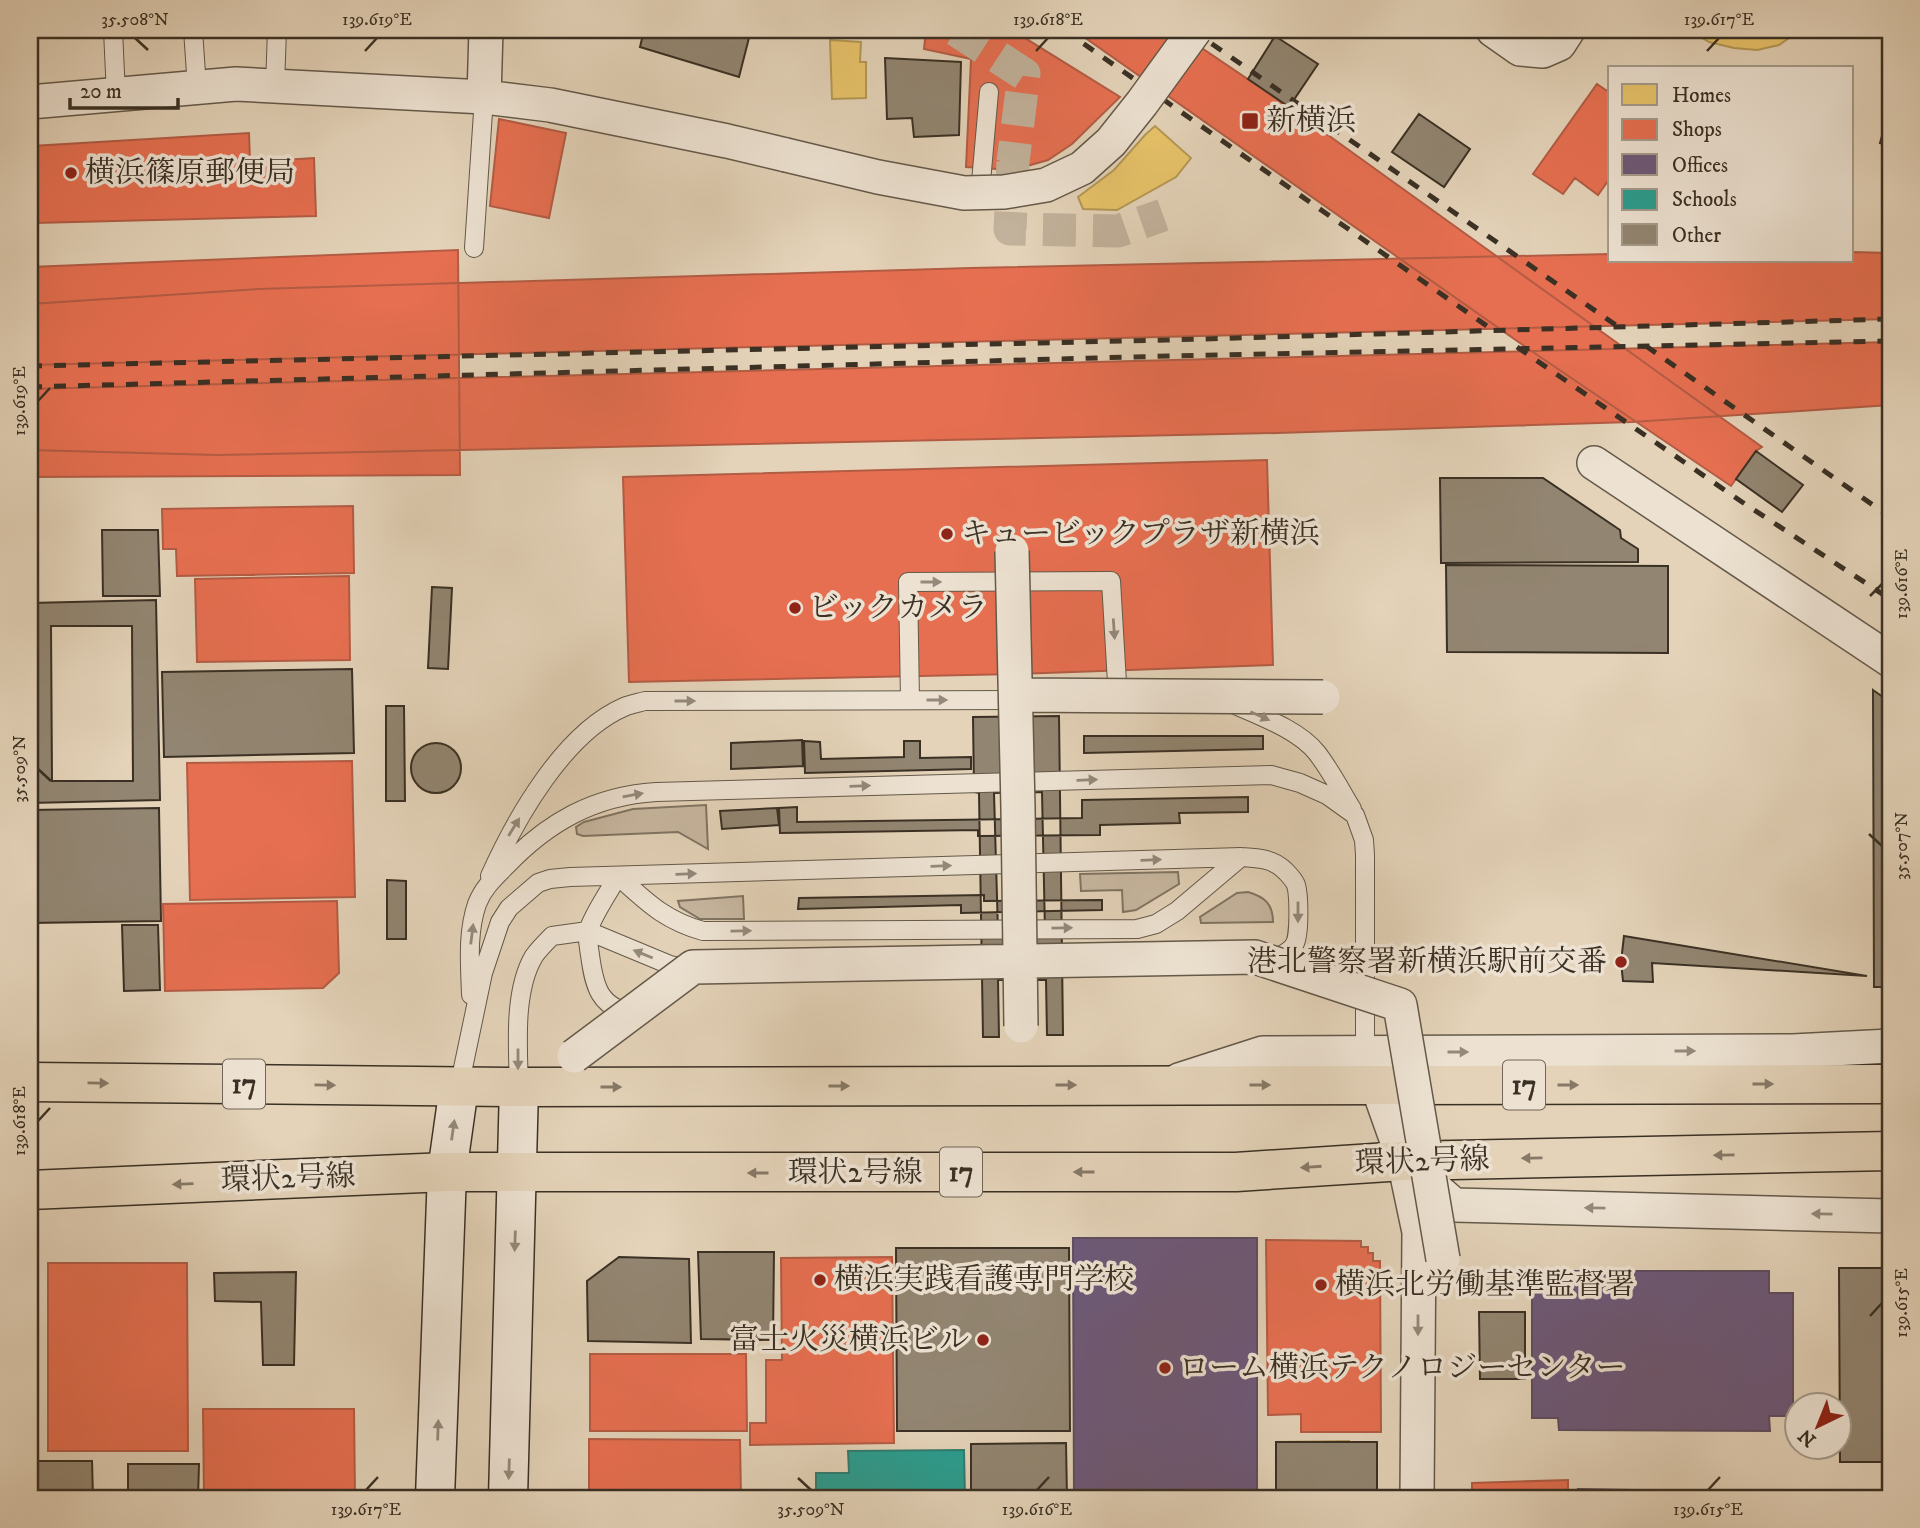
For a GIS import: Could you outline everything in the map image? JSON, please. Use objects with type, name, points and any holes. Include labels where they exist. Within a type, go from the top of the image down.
[{"type":"main road","name":"17","points":[[30,1082],[459,1087],[1167,1084],[1371,1069],[1670,1084],[1890,1084]]},
{"type":"main road","name":"環状2号線","points":[[30,1190],[447,1172],[1236,1172],[1404,1161],[1890,1151]]},
{"type":"street","points":[[485,97],[486,30]]},
{"type":"street","points":[[30,102],[236,84],[485,97],[550,105],[727,141],[878,177],[964,193],[1004,192],[1046,185],[1082,168],[1111,142],[1195,30]]},
{"type":"street","points":[[1493,30],[1520,49],[1543,51],[1559,44],[1568,30]]},
{"type":"street","points":[[1594,463],[1890,660]]},
{"type":"street","points":[[1012,551],[1021,1026]]},
{"type":"street","points":[[1016,695],[1323,697]]},
{"type":"street","points":[[574,1056],[693,967],[1255,957],[1399,996],[1443,1259]]},
{"type":"street","points":[[1417,1498],[1419,1232],[1404,1161],[1371,1069],[1890,1046]]},
{"type":"street","points":[[435,1498],[447,1172],[459,1087]]},
{"type":"street","points":[[508,1498],[519,1087]]},
{"type":"street","points":[[1404,1161],[1454,1205],[1890,1216]]},
{"type":"lane","points":[[113,30],[116,95]]},
{"type":"lane","points":[[192,30],[197,88]]},
{"type":"lane","points":[[275,86],[277,30]]},
{"type":"lane","points":[[980,193],[989,92]]},
{"type":"lane","points":[[474,248],[485,97]]},
{"type":"lane","points":[[910,700],[908,582],[1111,581],[1118,700]]},
{"type":"lane","points":[[472,1026],[470,936],[477,905],[504,844],[555,764],[567,750],[594,725],[624,707],[645,701],[1201,700],[1232,704],[1266,718],[1301,738],[1316,752],[1355,815],[1362,833],[1365,855],[1371,1069]]},
{"type":"lane","points":[[484,888],[518,853],[558,822],[582,810],[633,793],[1271,775],[1300,783],[1327,795],[1355,815]]},
{"type":"lane","points":[[618,876],[658,912],[684,926],[703,931],[1137,929],[1156,924],[1177,911],[1241,857]]},
{"type":"lane","points":[[459,1087],[483,972],[500,922],[509,908],[538,883],[550,879],[1241,857],[1265,859],[1283,869],[1296,884],[1298,936],[1294,946],[1272,960],[708,972],[670,965],[588,931],[552,936],[534,957],[523,989],[518,1024],[519,1087]]},
{"type":"lane","points":[[618,876],[588,931],[596,989],[605,1000],[617,1010],[632,1013],[655,1011],[708,972]]},
{"type":"shaded area","points":[[706,805],[708,849],[678,832],[583,836],[577,834],[576,827],[584,822],[633,809]]},
{"type":"shaded area","points":[[1178,872],[1179,884],[1136,910],[1123,912],[1122,890],[1081,891],[1080,874]]},
{"type":"shaded area","points":[[1248,892],[1267,902],[1273,922],[1201,923],[1200,917],[1237,893]]},
{"type":"shaded area","points":[[743,896],[744,919],[700,919],[680,907],[678,901]]},
{"type":"building: Homes","points":[[1689,30],[1795,30],[1796,33],[1779,45],[1757,50],[1709,42]]},
{"type":"building: Homes","points":[[830,40],[861,42],[860,62],[866,62],[866,98],[832,99]]},
{"type":"building: Homes","points":[[1155,126],[1191,158],[1176,177],[1117,210],[1083,209],[1078,197],[1114,170]]},
{"type":"building: Homes","points":[[1349,1441],[1350,1498],[1276,1498],[1276,1442]]},
{"type":"building: Shops","points":[[926,30],[1012,30],[1120,97],[1072,144],[1048,160],[1013,170],[966,167],[971,59],[924,49]]},
{"type":"building: Shops","points":[[1074,30],[1175,30],[1289,107],[1762,447],[1756,451],[1731,486],[1530,350]]},
{"type":"building: Shops","points":[[1597,84],[1608,92],[1608,181],[1598,195],[1575,178],[1563,194],[1533,174]]},
{"type":"building: Shops","points":[[499,119],[566,133],[549,218],[490,206]]},
{"type":"building: Shops","points":[[249,133],[250,162],[314,158],[316,216],[35,223],[32,146]]},
{"type":"building: Shops","points":[[458,250],[460,475],[30,477],[30,267]]},
{"type":"building: Shops","points":[[1854,252],[1890,253],[1890,319],[30,365],[30,304],[258,289],[971,268],[1608,254],[1608,262],[1854,262]]},
{"type":"building: Shops","points":[[1890,342],[1890,405],[1632,422],[1277,433],[217,455],[30,450],[30,389]]},
{"type":"building: Shops","name":"キュービックプラザ新横浜","points":[[1267,460],[1273,665],[1016,674],[629,682],[623,477]]},
{"type":"building: Shops","points":[[353,506],[354,573],[177,576],[176,549],[163,549],[162,509]]},
{"type":"building: Shops","points":[[349,576],[350,660],[197,662],[195,579]]},
{"type":"building: Shops","points":[[352,761],[355,897],[190,900],[187,763]]},
{"type":"building: Shops","points":[[337,901],[339,973],[323,988],[165,991],[163,904]]},
{"type":"building: Shops","points":[[1266,1240],[1361,1241],[1361,1247],[1368,1247],[1368,1253],[1373,1253],[1373,1261],[1380,1261],[1381,1432],[1301,1432],[1301,1414],[1268,1415]]},
{"type":"building: Shops","points":[[892,1257],[894,1443],[750,1445],[750,1423],[766,1423],[766,1360],[782,1360],[781,1258]]},
{"type":"building: Shops","points":[[48,1263],[187,1263],[188,1451],[48,1451]]},
{"type":"building: Shops","points":[[590,1354],[746,1354],[747,1431],[590,1431]]},
{"type":"building: Shops","points":[[203,1409],[354,1409],[355,1498],[204,1498]]},
{"type":"building: Shops","points":[[589,1439],[740,1440],[741,1498],[589,1498]]},
{"type":"building: Shops","points":[[1568,1480],[1568,1498],[1472,1498],[1472,1483]]},
{"type":"building: Offices","name":"ローム横浜テクノロジーセンター","points":[[1073,1238],[1257,1238],[1257,1498],[1074,1498]]},
{"type":"building: Offices","points":[[1558,1271],[1769,1271],[1769,1293],[1793,1293],[1793,1392],[1784,1392],[1784,1416],[1769,1416],[1770,1431],[1559,1430],[1558,1418],[1532,1418],[1532,1280],[1558,1279]]},
{"type":"building: Offices","points":[[1578,1489],[1691,1491],[1691,1498],[1578,1498]]},
{"type":"building: Offices","points":[[1697,1491],[1811,1491],[1811,1498],[1697,1498]]},
{"type":"building: Schools","points":[[964,1450],[965,1498],[816,1498],[816,1473],[849,1473],[848,1451]]},
{"type":"building: Other","points":[[644,30],[751,30],[739,77],[640,47]]},
{"type":"building: Other","points":[[1275,36],[1318,64],[1289,107],[1248,79]]},
{"type":"building: Other","points":[[885,58],[961,62],[959,135],[914,137],[912,118],[887,119]]},
{"type":"building: Other","points":[[1890,107],[1890,146],[1880,143]]},
{"type":"building: Other","points":[[1419,114],[1470,149],[1444,187],[1392,152]]},
{"type":"building: Other","points":[[1756,451],[1803,485],[1782,512],[1736,479]]},
{"type":"building: Other","points":[[1440,478],[1543,478],[1620,530],[1621,538],[1638,549],[1638,562],[1441,563]]},
{"type":"building: Other","points":[[102,530],[158,530],[160,596],[103,596]]},
{"type":"building: Other","points":[[1446,565],[1668,566],[1668,653],[1447,652]]},
{"type":"building: Other","points":[[432,587],[452,588],[448,669],[428,668]]},
{"type":"building: Other","points":[[156,600],[160,800],[30,803],[30,603]]},
{"type":"building: Other","points":[[51,626],[132,626],[133,781],[52,781]]},
{"type":"building: Other","points":[[352,669],[354,753],[164,757],[162,672]]},
{"type":"building: Other","points":[[1873,690],[1890,702],[1890,987],[1874,987]]},
{"type":"building: Other","points":[[386,706],[404,706],[405,801],[386,801]]},
{"type":"building: Other","points":[[1059,716],[1063,1035],[1047,1035],[1046,980],[998,980],[999,1037],[983,1037],[979,793],[974,792],[973,717]],"holes":[[[1042,792],[1045,931],[998,932],[994,793]]]},
{"type":"building: Other","points":[[1084,736],[1263,736],[1263,749],[1084,753]]},
{"type":"building: Other","points":[[802,740],[803,766],[731,769],[731,743]]},
{"type":"building: Other","points":[[804,741],[820,742],[821,759],[904,757],[904,741],[920,741],[920,758],[971,757],[971,769],[805,773]]},
{"type":"building: Other","points":[[436,743],[453,751],[461,768],[453,785],[436,793],[419,785],[411,768],[419,751]]},
{"type":"building: Other","points":[[1248,797],[1248,812],[1179,813],[1180,823],[1100,825],[1100,835],[978,836],[978,830],[780,833],[779,808],[797,807],[797,822],[1082,818],[1082,800]]},
{"type":"building: Other","points":[[159,808],[161,921],[30,923],[30,810]]},
{"type":"building: Other","points":[[777,808],[779,825],[722,829],[720,811]]},
{"type":"building: Other","points":[[387,880],[406,881],[406,939],[387,939]]},
{"type":"building: Other","points":[[984,895],[984,901],[1102,900],[1102,910],[961,913],[961,905],[798,909],[799,898]]},
{"type":"building: Other","points":[[122,925],[158,925],[160,990],[124,991]]},
{"type":"building: Other","points":[[1624,936],[1867,976],[1652,963],[1653,982],[1623,981],[1621,962]]},
{"type":"building: Other","name":"富士火災横浜ビル","points":[[896,1248],[1069,1248],[1070,1431],[897,1431]]},
{"type":"building: Other","points":[[698,1252],[774,1252],[773,1340],[701,1339]]},
{"type":"building: Other","points":[[619,1257],[689,1259],[691,1343],[588,1341],[587,1281]]},
{"type":"building: Other","points":[[1839,1268],[1890,1268],[1890,1462],[1854,1462],[1854,1392],[1840,1392]]},
{"type":"building: Other","points":[[296,1272],[294,1365],[263,1365],[261,1302],[215,1301],[214,1273]]},
{"type":"building: Other","points":[[1479,1312],[1525,1312],[1525,1379],[1480,1379]]},
{"type":"building: Other","points":[[1276,1442],[1377,1442],[1377,1498],[1276,1498]]},
{"type":"building: Other","points":[[1066,1443],[1067,1498],[971,1498],[971,1444]]},
{"type":"building: Other","points":[[30,1461],[92,1461],[93,1498],[30,1498]]},
{"type":"building: Other","points":[[128,1464],[199,1464],[198,1498],[128,1498]]},
{"type":"tunnel","points":[[956,30],[1024,74],[1013,162],[992,159]]},
{"type":"tunnel","points":[[1013,162],[1010,229],[1118,231],[1163,215]]},
{"type":"railway","points":[[1064,30],[1494,331]]},
{"type":"railway","points":[[1192,30],[1620,328]]},
{"type":"railway","points":[[30,366],[1167,340],[1890,319]]},
{"type":"railway","points":[[30,387],[1169,356],[1890,341]]},
{"type":"railway","points":[[1646,346],[1890,517]]},
{"type":"railway","points":[[1517,347],[1742,502],[1890,599]]},
{"type":"place","name":"新横浜","points":[[1250,121]]},
{"type":"place","name":"横浜篠原郵便局","points":[[71,173]]},
{"type":"place","name":"キュービックプラザ新横浜","points":[[947,534]]},
{"type":"place","name":"ビックカメラ","points":[[795,608]]},
{"type":"place","name":"港北警察署新横浜駅前交番","points":[[1621,962]]},
{"type":"place","name":"横浜実践看護専門学校","points":[[820,1280]]},
{"type":"place","name":"横浜北労働基準監督署","points":[[1321,1285]]},
{"type":"place","name":"富士火災横浜ビル","points":[[983,1340]]},
{"type":"place","name":"ローム横浜テクノロジーセンター","points":[[1165,1368]]}]
